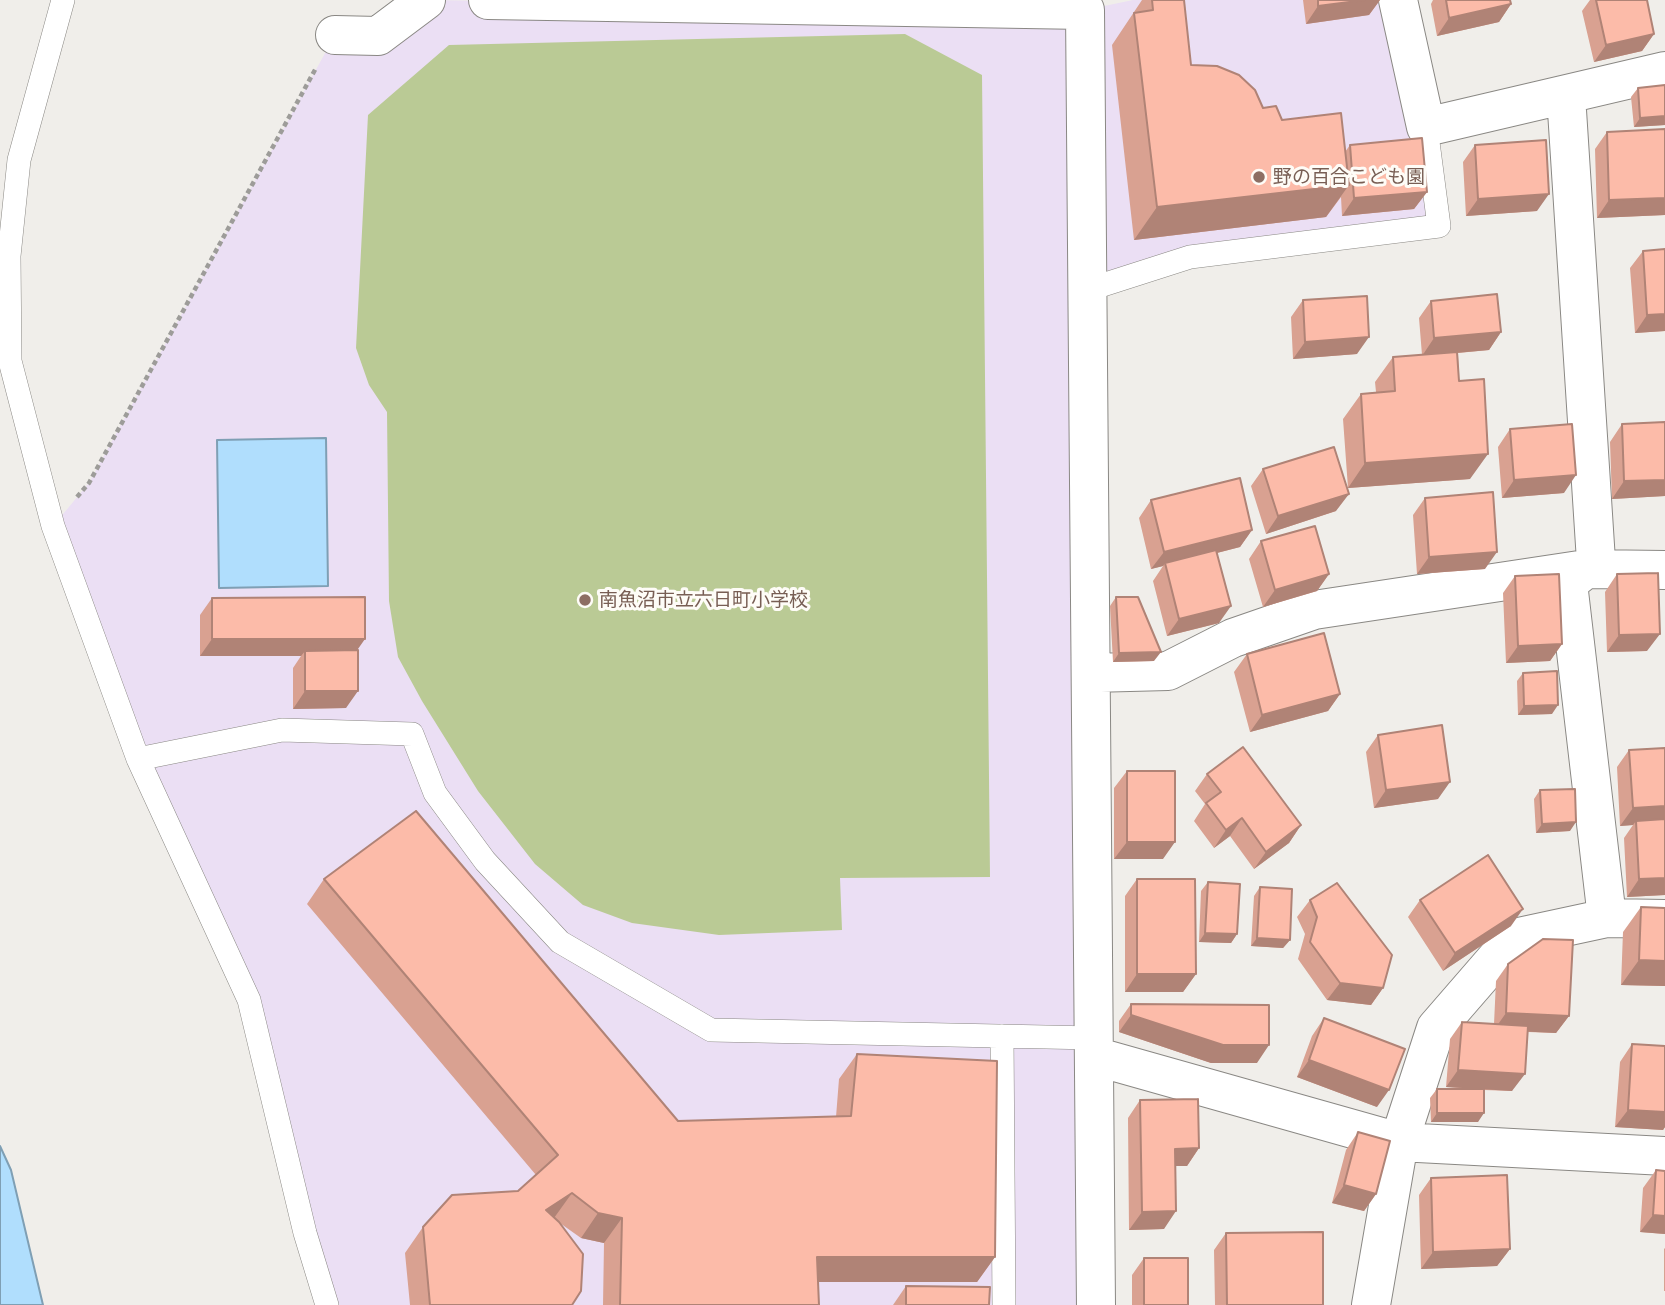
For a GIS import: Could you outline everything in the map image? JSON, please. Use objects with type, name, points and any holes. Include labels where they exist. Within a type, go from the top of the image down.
[{"type":"street","points":[[335,35],[378,36],[426,0]]},
{"type":"street","points":[[488,0],[1085,10],[1096,1305]]},
{"type":"street","points":[[1398,0],[1426,127],[1665,71]]},
{"type":"street","points":[[1566,94],[1596,561],[1568,583],[1607,918]]},
{"type":"street","points":[[1091,673],[1168,671],[1234,638],[1314,610],[1586,569],[1665,570]]},
{"type":"street","points":[[1371,1305],[1399,1142],[1436,1028],[1514,938],[1607,918],[1665,919]]},
{"type":"street","points":[[1094,1047],[1399,1142],[1665,1156]]},
{"type":"lane","points":[[63,0],[19,160],[9,256],[10,361],[53,526],[138,759],[248,1000],[305,1233],[327,1305]]},
{"type":"lane","points":[[1087,290],[1190,257],[1438,226],[1426,127]]},
{"type":"lane","points":[[138,759],[282,730],[412,734],[435,793],[485,861],[560,942],[711,1030],[1002,1036],[1094,1047]]},
{"type":"lane","points":[[1002,1036],[1004,1305]]},
{"type":"path","points":[[53,526],[89,483],[335,35]]},
{"type":"shaded area","name":"南魚沼市立六日町小学校","points":[[426,0],[1085,10],[1133,0],[1398,0],[1439,226],[1190,257],[1087,290],[1096,1305],[327,1305],[249,1000],[53,526],[89,483],[335,35]]},
{"type":"green space","points":[[905,34],[982,75],[990,877],[840,878],[842,930],[719,935],[632,923],[583,905],[535,864],[478,791],[398,657],[389,601],[387,412],[369,385],[356,348],[368,115],[449,45]]},
{"type":"water","points":[[326,438],[328,586],[219,588],[217,440]]},
{"type":"water","points":[[0,1146],[11,1170],[43,1305],[0,1305]]},
{"type":"building","points":[[1152,0],[1184,0],[1191,65],[1217,66],[1239,75],[1255,90],[1263,108],[1276,106],[1282,120],[1341,113],[1349,185],[1157,207],[1134,13],[1153,10]]},
{"type":"building","points":[[1318,0],[1365,0],[1318,6]]},
{"type":"building","points":[[1446,0],[1510,0],[1511,4],[1449,18]]},
{"type":"building","points":[[1596,0],[1647,0],[1654,34],[1606,45]]},
{"type":"building","points":[[1665,85],[1665,116],[1640,118],[1638,88]]},
{"type":"building","points":[[1665,129],[1665,198],[1609,200],[1607,132]]},
{"type":"building","points":[[1422,138],[1427,192],[1354,198],[1350,145]]},
{"type":"building","points":[[1546,140],[1549,194],[1478,199],[1475,145]]},
{"type":"building","points":[[1665,249],[1665,314],[1647,315],[1643,251]]},
{"type":"building","points":[[1497,294],[1501,332],[1434,338],[1431,301]]},
{"type":"building","points":[[1367,296],[1369,337],[1305,342],[1303,300]]},
{"type":"building","points":[[1457,352],[1459,381],[1484,379],[1488,454],[1365,463],[1361,394],[1395,391],[1393,357]]},
{"type":"building","points":[[1665,422],[1665,480],[1624,481],[1622,424]]},
{"type":"building","points":[[1572,424],[1576,475],[1514,480],[1510,429]]},
{"type":"building","points":[[1334,447],[1349,494],[1278,516],[1263,469]]},
{"type":"building","points":[[1240,478],[1252,530],[1164,552],[1151,500]]},
{"type":"building","points":[[1493,492],[1497,552],[1429,557],[1425,498]]},
{"type":"building","points":[[1315,526],[1329,574],[1275,590],[1261,541]]},
{"type":"building","points":[[1216,550],[1231,606],[1179,619],[1165,563]]},
{"type":"building","points":[[1658,573],[1660,634],[1619,635],[1617,574]]},
{"type":"building","points":[[1559,574],[1562,644],[1518,646],[1515,576]]},
{"type":"building","points":[[365,597],[365,639],[212,639],[212,598]]},
{"type":"building","points":[[1116,597],[1138,597],[1161,652],[1119,653]]},
{"type":"building","points":[[1324,633],[1340,694],[1262,715],[1247,654]]},
{"type":"building","points":[[358,650],[358,691],[305,691],[305,651]]},
{"type":"building","points":[[1557,671],[1558,705],[1524,706],[1523,673]]},
{"type":"building","points":[[1442,725],[1450,782],[1386,790],[1378,735]]},
{"type":"building","points":[[1243,747],[1301,825],[1266,852],[1242,818],[1226,830],[1206,803],[1221,792],[1207,774]]},
{"type":"building","points":[[1665,748],[1665,806],[1633,808],[1629,750]]},
{"type":"building","points":[[1127,771],[1175,771],[1175,842],[1127,842]]},
{"type":"building","points":[[1575,789],[1576,822],[1542,824],[1540,790]]},
{"type":"building","points":[[416,811],[678,1121],[851,1116],[857,1054],[997,1061],[995,1257],[817,1257],[819,1305],[620,1305],[622,1218],[598,1213],[572,1193],[546,1210],[559,1222],[583,1254],[581,1291],[572,1305],[430,1305],[423,1227],[452,1195],[518,1191],[558,1155],[324,879]]},
{"type":"building","points":[[1665,819],[1665,878],[1639,879],[1636,821]]},
{"type":"building","points":[[1488,855],[1523,909],[1455,953],[1420,900]]},
{"type":"building","points":[[1137,879],[1195,879],[1196,974],[1137,974]]},
{"type":"building","points":[[1208,882],[1240,884],[1237,934],[1205,933]]},
{"type":"building","points":[[1337,883],[1392,955],[1383,988],[1340,983],[1310,942],[1317,917],[1310,900]]},
{"type":"building","points":[[1260,887],[1292,889],[1290,940],[1257,938]]},
{"type":"building","points":[[1641,907],[1665,908],[1665,961],[1639,960]]},
{"type":"building","points":[[1543,939],[1573,940],[1569,1016],[1506,1013],[1508,964]]},
{"type":"building","points":[[1131,1004],[1269,1005],[1269,1045],[1223,1045],[1131,1015]]},
{"type":"building","points":[[1324,1018],[1405,1049],[1389,1090],[1309,1060]]},
{"type":"building","points":[[1462,1022],[1528,1026],[1525,1074],[1458,1070]]},
{"type":"building","points":[[1632,1044],[1665,1046],[1665,1112],[1628,1110]]},
{"type":"building","points":[[1437,1089],[1484,1089],[1484,1113],[1437,1113]]},
{"type":"building","points":[[1198,1099],[1199,1148],[1175,1149],[1176,1211],[1142,1212],[1140,1100]]},
{"type":"building","points":[[1358,1132],[1390,1141],[1376,1194],[1344,1185]]},
{"type":"building","points":[[1656,1170],[1665,1171],[1665,1216],[1653,1215]]},
{"type":"building","points":[[1507,1175],[1510,1249],[1433,1252],[1431,1178]]},
{"type":"building","points":[[1323,1232],[1323,1305],[1227,1305],[1226,1233]]},
{"type":"building","points":[[1144,1258],[1188,1258],[1188,1305],[1144,1305]]},
{"type":"building","points":[[906,1286],[990,1287],[989,1305],[906,1305]]},
{"type":"place","name":"野の百合こども園","points":[[1259,177]]},
{"type":"place","name":"南魚沼市立六日町小学校","points":[[585,600]]}]
